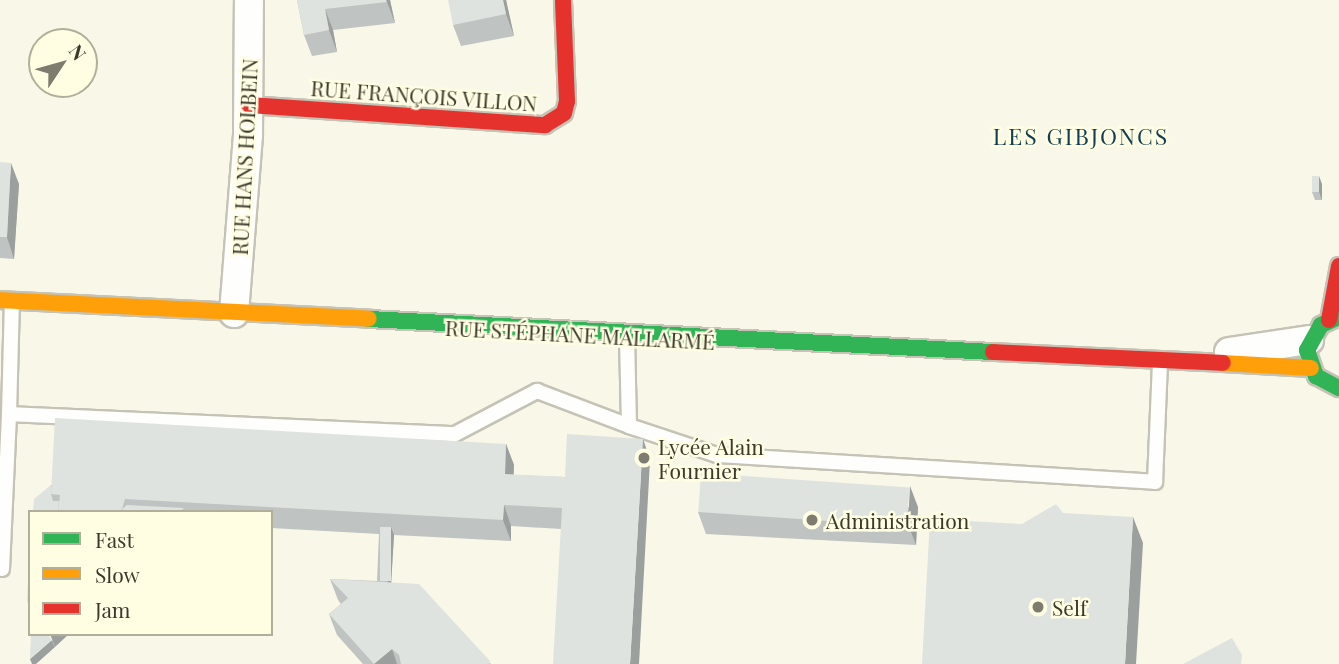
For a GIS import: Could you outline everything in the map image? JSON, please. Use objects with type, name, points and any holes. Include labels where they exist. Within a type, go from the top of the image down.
[{"type":"street","name":"RUE HANS HOLBEIN","points":[[234,313],[249,104],[249,0]]},
{"type":"street","name":"RUE FRANÇOIS VILLON","points":[[249,104],[545,125],[564,113],[567,101],[563,0]]},
{"type":"street","points":[[1339,266],[1334,319],[1310,354],[1335,387],[1339,409]]},
{"type":"street","name":"RUE STÉPHANE MALLARMÉ","points":[[6,300],[627,337],[1160,362],[1310,354]]},
{"type":"lane","points":[[2,569],[9,414],[6,300]]},
{"type":"lane","points":[[627,337],[629,426]]},
{"type":"lane","points":[[9,414],[455,434],[537,391],[629,426],[717,454],[1154,482],[1160,362]]},
{"type":"building","points":[[297,0],[387,2],[325,9],[329,30],[304,35]]},
{"type":"building","points":[[448,0],[503,0],[506,14],[453,25]]},
{"type":"building","points":[[0,162],[11,163],[7,237],[0,237]]},
{"type":"building","points":[[1312,176],[1319,176],[1319,192],[1312,192]]},
{"type":"building","points":[[55,418],[506,444],[505,474],[565,477],[567,434],[643,439],[630,664],[553,664],[562,508],[504,505],[503,520],[125,499],[121,510],[58,510],[60,495],[51,494]]},
{"type":"building","points":[[701,473],[909,488],[907,526],[698,512]]},
{"type":"building","points":[[51,485],[53,501],[59,501],[58,510],[33,510],[34,499]]},
{"type":"building","name":"Self","points":[[1056,504],[1063,513],[1133,517],[1125,664],[922,664],[930,519],[1022,524]]},
{"type":"building","points":[[127,505],[184,508],[182,510],[122,509]]},
{"type":"building","points":[[380,527],[391,527],[391,581],[380,581]]},
{"type":"building","points":[[330,579],[419,584],[490,661],[489,664],[401,664],[399,655],[392,649],[374,664],[329,614],[348,598]]},
{"type":"building","points":[[31,636],[49,636],[52,640],[30,659]]},
{"type":"building","points":[[1232,638],[1242,655],[1241,664],[1183,664]]},
{"type":"traffic: fast","points":[[1339,317],[1321,325],[1307,350],[1316,376],[1339,388]]},
{"type":"traffic: fast","points":[[369,319],[993,352]]},
{"type":"traffic: slow","points":[[0,300],[369,319]]},
{"type":"traffic: slow","points":[[1223,363],[1311,368]]},
{"type":"traffic: jam","points":[[249,105],[545,125],[564,113],[567,101],[563,0]]},
{"type":"traffic: jam","points":[[1329,320],[1339,266]]},
{"type":"traffic: jam","points":[[993,352],[1223,363]]},
{"type":"place","name":"Lycée Alain Fournier","points":[[644,458]]},
{"type":"place","name":"Administration","points":[[812,520]]},
{"type":"place","name":"Self","points":[[1038,607]]},
{"type":"district","name":"LES GIBJONCS","points":[[1081,136]]}]
